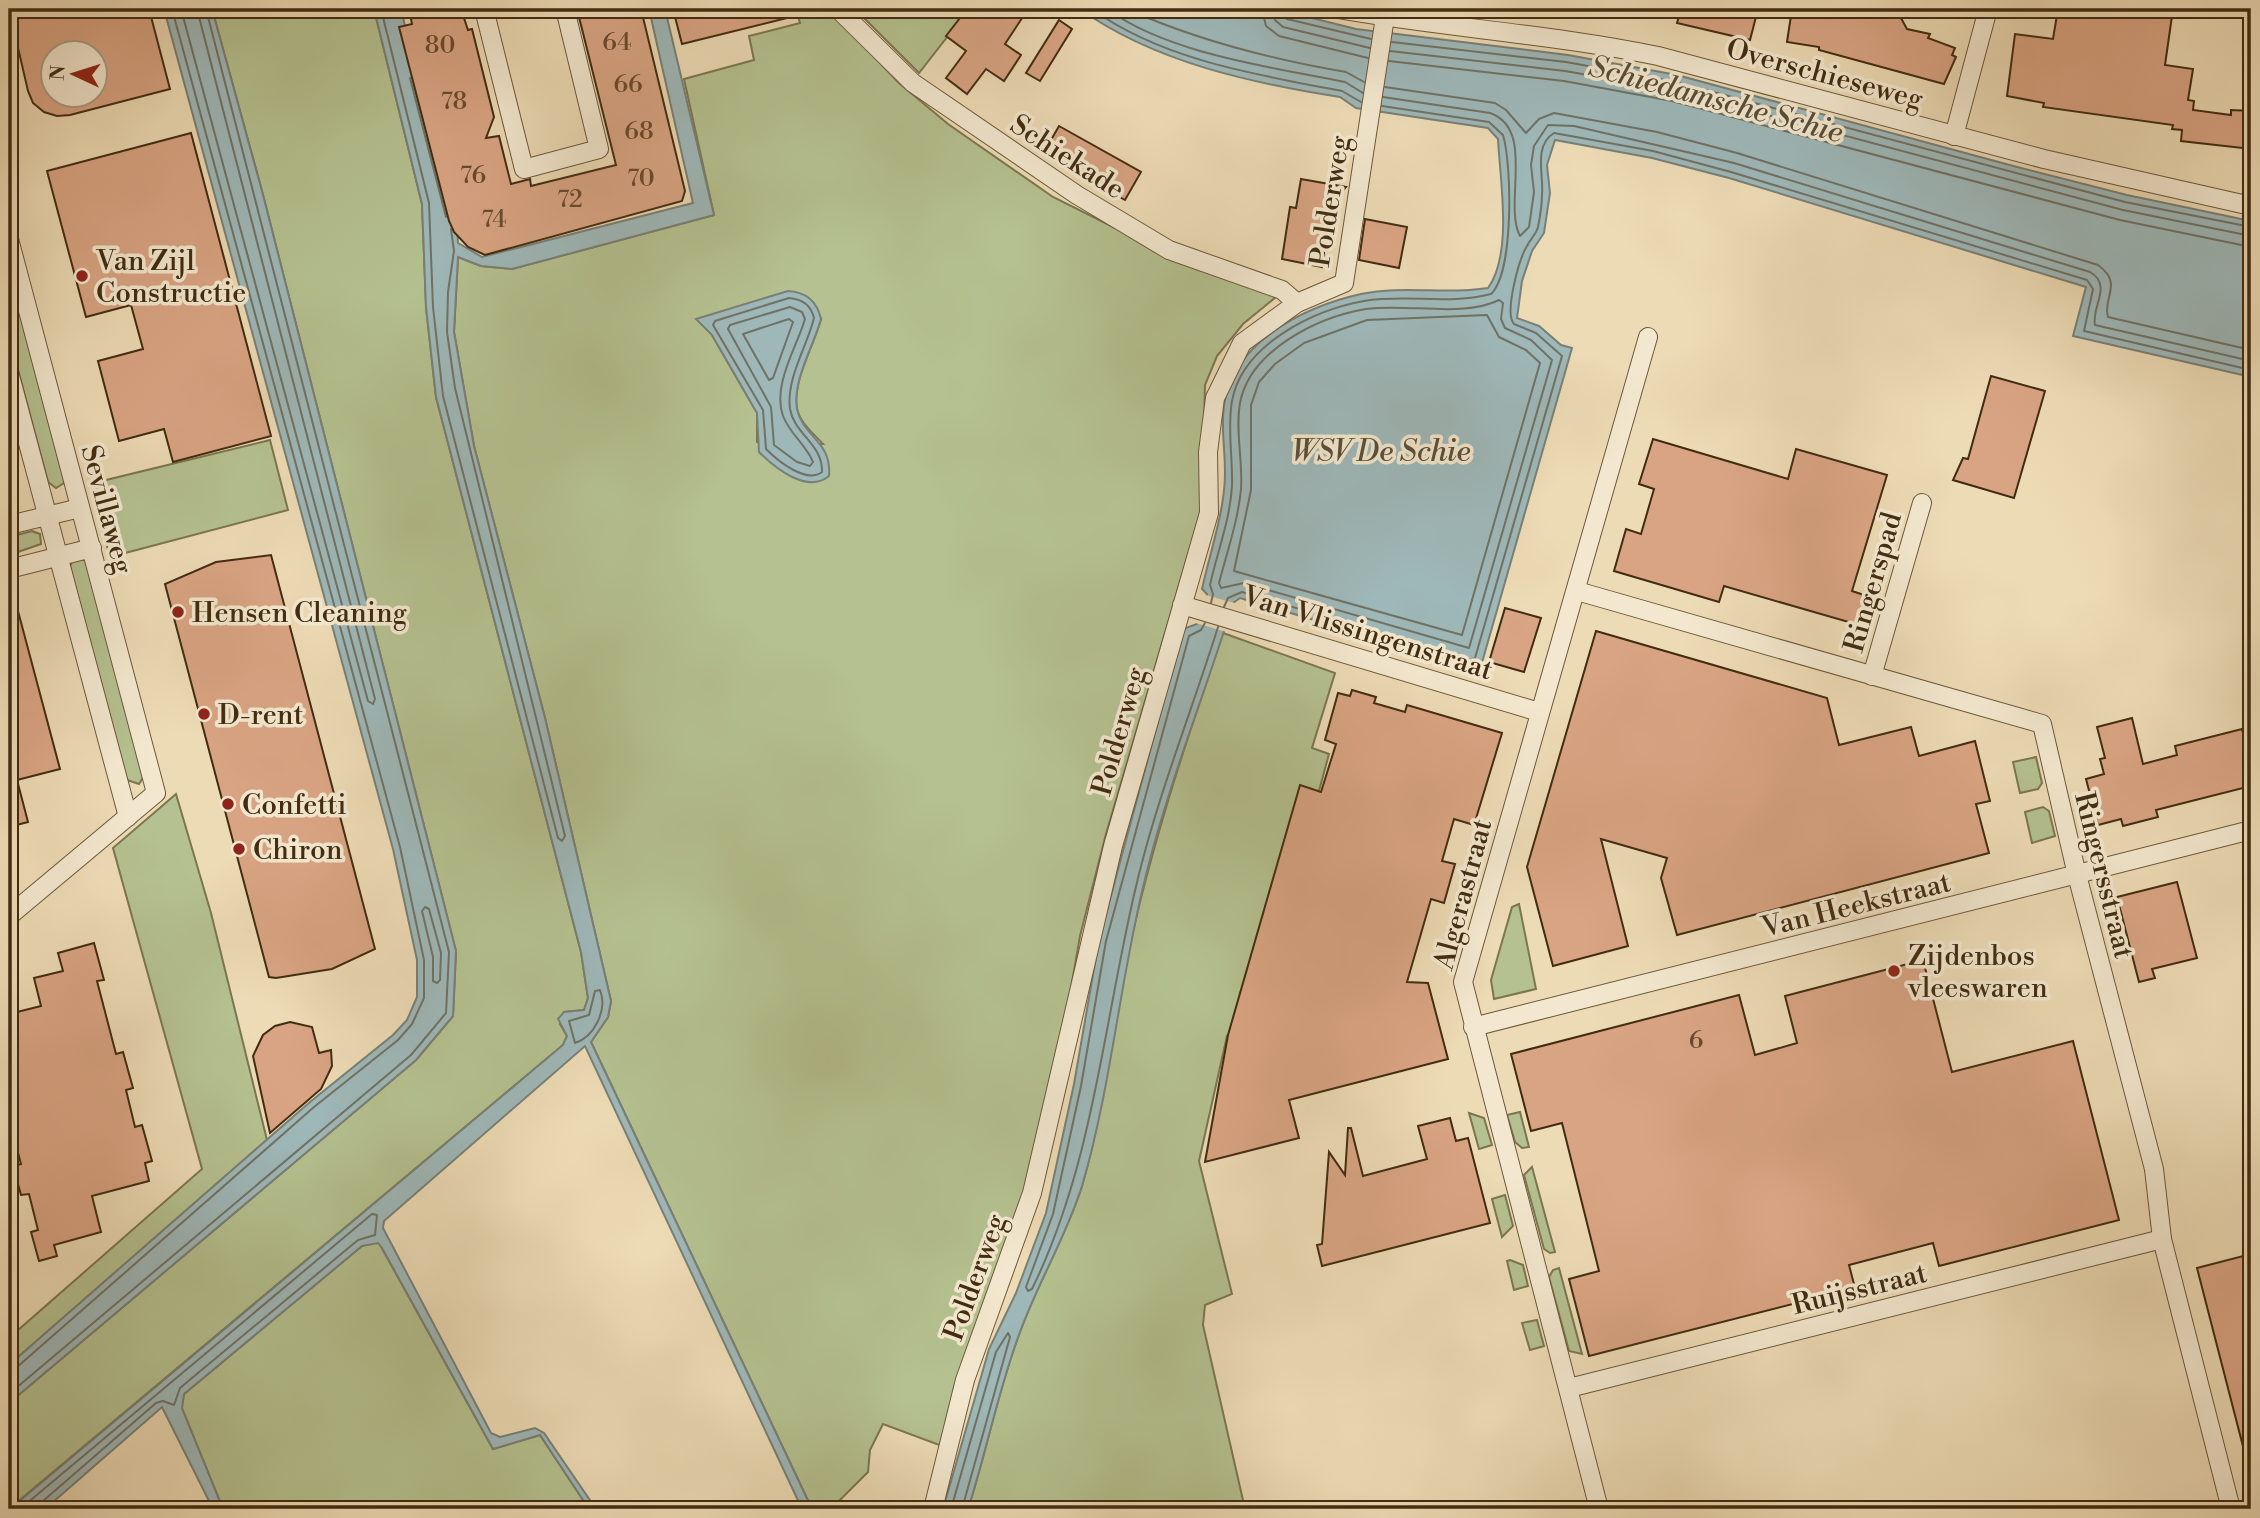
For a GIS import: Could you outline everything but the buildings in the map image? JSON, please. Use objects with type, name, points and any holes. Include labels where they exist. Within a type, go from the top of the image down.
[{"type":"street","points":[[484,9],[524,169],[599,149],[565,9]]},
{"type":"street","name":"Schiekade","points":[[838,9],[913,83],[1077,195],[1169,250],[1282,290],[1297,303]]},
{"type":"street","name":"Overschieseweg","points":[[1338,9],[1384,23],[1609,46],[1658,56],[1954,136],[2251,206]]},
{"type":"street","points":[[1954,136],[1989,9]]},
{"type":"street","name":"Polderweg","points":[[933,1509],[965,1380],[1032,1192],[1113,846],[1188,606],[1209,513],[1208,452],[1215,398],[1242,343],[1297,303],[1344,283],[1384,23]]},
{"type":"street","name":"Sevillaweg","points":[[9,239],[156,793],[128,817]]},
{"type":"street","name":"Algerastraat","points":[[1599,1509],[1463,982],[1648,337]]},
{"type":"street","points":[[9,372],[128,817],[9,916]]},
{"type":"street","name":"Ringerspad","points":[[1872,676],[1922,503]]},
{"type":"street","points":[[9,526],[80,508]]},
{"type":"street","points":[[9,569],[92,548]]},
{"type":"street","name":"Ringersstraat","points":[[1577,591],[2042,724],[2077,875],[2154,1169],[2162,1239],[2231,1509]]},
{"type":"street","name":"Van Vlissingenstraat","points":[[1188,606],[1539,712]]},
{"type":"street","name":"Van Heekstraat","points":[[1474,1027],[2251,830]]},
{"type":"street","name":"Ruijsstraat","points":[[1569,1388],[2162,1239]]},
{"type":"green space","points":[[212,9],[374,9],[422,204],[426,307],[436,397],[581,952],[588,998],[584,1010],[564,1012],[560,1024],[567,1036],[563,1045],[9,1509],[9,1403],[416,1060],[453,1016],[456,951],[262,191]]},
{"type":"green space","points":[[796,9],[829,9],[899,83],[948,124],[1053,197],[1161,251],[1282,292],[1243,324],[1217,356],[1205,385],[1202,507],[1106,834],[1080,936],[1055,1081],[1028,1207],[942,1446],[883,1424],[870,1450],[868,1472],[831,1509],[812,1509],[591,1042],[608,1017],[611,1001],[545,718],[474,446],[454,332],[458,257],[481,266],[512,269],[714,215],[684,79],[754,60],[749,36],[800,23]],"holes":[[[821,319],[801,375],[796,398],[801,419],[823,444],[757,442],[757,413],[712,335]]]},
{"type":"green space","points":[[855,9],[969,9],[919,73]]},
{"type":"green space","points":[[9,268],[64,478],[64,483],[56,488],[48,482],[9,336]]},
{"type":"green space","points":[[270,440],[288,510],[110,557],[92,490],[98,482]]},
{"type":"green space","points":[[32,531],[40,534],[41,544],[9,555],[9,537]]},
{"type":"green space","points":[[82,559],[87,562],[144,776],[139,784],[127,780],[70,567],[72,562]]},
{"type":"green space","points":[[1223,633],[1335,673],[1312,748],[1329,754],[1261,1005],[1242,1027],[1227,1036],[1199,1161],[1232,1294],[1205,1305],[1203,1325],[1245,1509],[968,1509],[1012,1354],[1082,1186],[1096,1129],[1127,958],[1147,875]]},
{"type":"green space","points":[[2036,757],[2042,783],[2038,789],[2020,793],[2013,762]]},
{"type":"green space","points":[[176,794],[211,913],[267,1140],[9,1365],[9,1338],[202,1169],[113,848]]},
{"type":"green space","points":[[2043,807],[2049,811],[2055,836],[2032,843],[2025,812]]},
{"type":"green space","points":[[1519,904],[1536,989],[1494,999],[1491,980],[1512,907]]},
{"type":"green space","points":[[1520,1112],[1529,1147],[1522,1148],[1515,1142],[1507,1115]]},
{"type":"green space","points":[[1469,1113],[1484,1118],[1492,1145],[1479,1149]]},
{"type":"green space","points":[[1532,1167],[1555,1252],[1550,1253],[1544,1249],[1524,1175]]},
{"type":"green space","points":[[1505,1195],[1513,1226],[1502,1237],[1492,1199]]},
{"type":"green space","points":[[372,1242],[379,1243],[493,1449],[540,1435],[589,1509],[223,1509],[181,1408],[184,1394],[362,1246]]},
{"type":"green space","points":[[1507,1261],[1523,1265],[1528,1286],[1514,1290]]},
{"type":"green space","points":[[1559,1268],[1582,1354],[1569,1351],[1549,1277],[1553,1270]]},
{"type":"green space","points":[[1537,1320],[1544,1346],[1530,1350],[1522,1323]]},
{"type":"water","points":[[164,9],[212,9],[262,191],[456,951],[453,1016],[416,1060],[9,1403],[9,1365],[310,1102],[393,1035],[407,1020],[417,997],[417,960],[393,849]]},
{"type":"water","points":[[374,9],[401,9],[441,177],[457,224],[458,243],[482,257],[693,203],[649,9],[665,9],[714,215],[512,269],[481,266],[458,257],[454,332],[474,446],[545,718],[611,1001],[608,1017],[591,1042],[812,1509],[802,1509],[585,1046],[384,1221],[383,1228],[491,1433],[500,1437],[535,1428],[544,1433],[596,1509],[589,1509],[540,1435],[493,1449],[378,1243],[362,1246],[184,1394],[182,1408],[223,1509],[213,1509],[162,1407],[45,1509],[10,1509],[563,1045],[567,1036],[558,1019],[564,1012],[584,1010],[588,998],[581,952],[436,397],[426,307],[422,204]]},
{"type":"water","points":[[1080,9],[1276,9],[1356,29],[1568,55],[1677,75],[2127,195],[2251,221],[2251,377],[2073,336],[2086,287],[1729,178],[1652,158],[1555,140],[1547,165],[1550,193],[1544,233],[1532,251],[1522,281],[1517,318],[1539,326],[1561,345],[1572,348],[1481,666],[1476,668],[1240,598],[1233,603],[1165,806],[1146,875],[1129,952],[1101,1109],[1082,1186],[1012,1354],[968,1509],[943,1509],[989,1349],[1016,1293],[1046,1213],[1074,1084],[1099,940],[1183,629],[1197,624],[1207,594],[1202,589],[1222,502],[1225,479],[1223,411],[1232,379],[1243,360],[1259,343],[1297,317],[1319,307],[1377,291],[1456,291],[1488,288],[1496,274],[1503,237],[1498,139],[1488,128],[1356,108],[1340,97],[1272,85],[1204,68],[1139,43]]},
{"type":"water","points":[[788,291],[800,293],[810,299],[817,307],[821,319],[801,375],[796,398],[800,418],[822,447],[829,464],[829,476],[820,481],[801,481],[792,477],[759,452],[757,413],[712,335],[696,319]]},
{"type":"pier","points":[[1202,594],[1238,604],[1227,632],[1192,622]]},
{"type":"place","name":"Van Zijl Constructie","points":[[82,276]]},
{"type":"place","name":"Hensen Cleaning","points":[[178,612]]},
{"type":"place","name":"D-rent","points":[[204,714]]},
{"type":"place","name":"Confetti","points":[[228,804]]},
{"type":"place","name":"Chiron","points":[[239,849]]},
{"type":"place","name":"Zijdenbos vleeswaren","points":[[1894,971]]},
{"type":"water label","name":"Schiedamsche Schie","points":[[1716,99]]},
{"type":"water label","name":"WSV De Schie","points":[[1381,451]]}]
